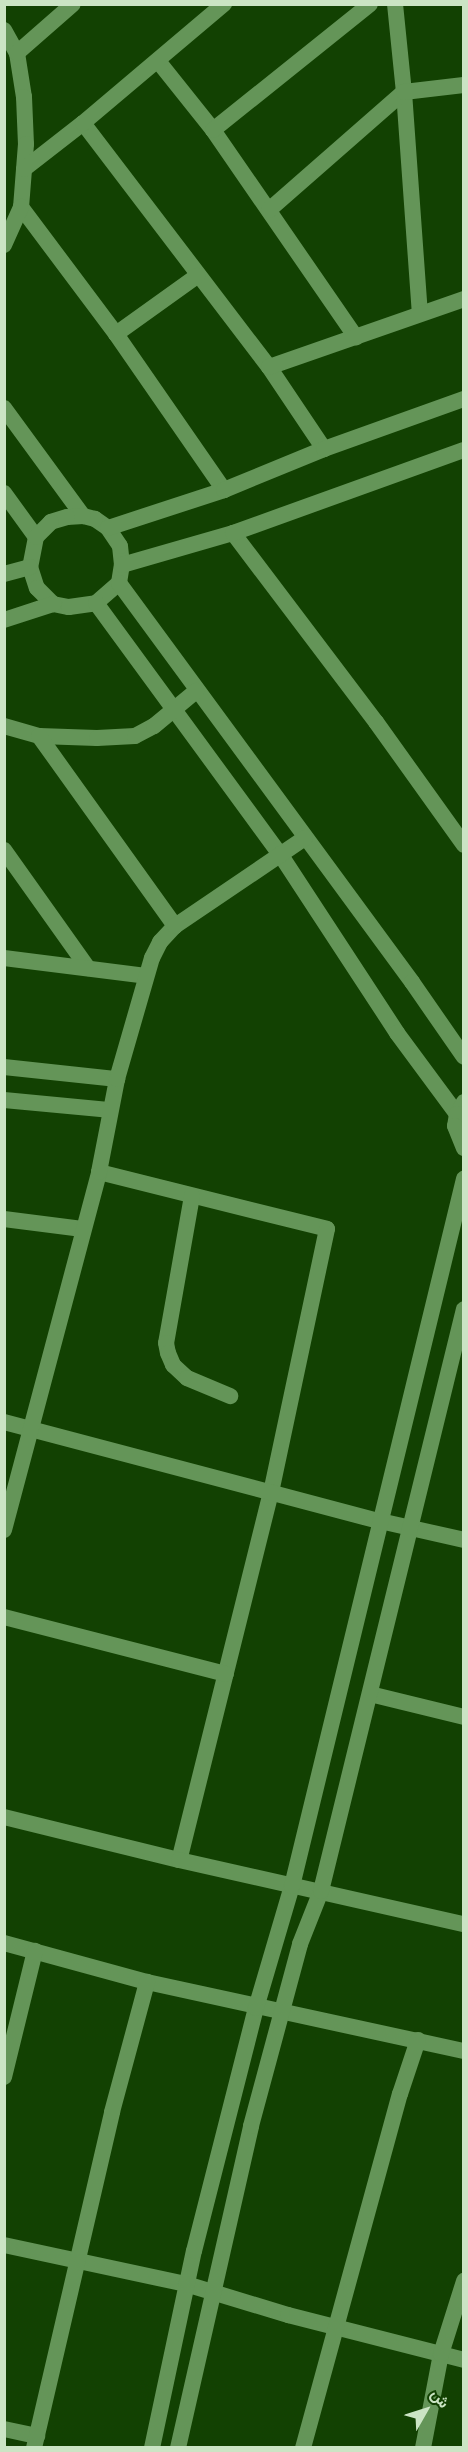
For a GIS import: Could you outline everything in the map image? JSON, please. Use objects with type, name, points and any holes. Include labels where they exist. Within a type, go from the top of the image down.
[{"type":"street","points":[[17,53],[74,4]]},
{"type":"street","points":[[24,169],[83,123],[224,4]]},
{"type":"street","points":[[213,130],[370,4]]},
{"type":"street","points":[[394,4],[404,92],[420,313]]},
{"type":"street","points":[[4,30],[17,53],[25,120],[21,207],[4,245]]},
{"type":"street","points":[[158,61],[213,130],[356,337]]},
{"type":"street","points":[[269,210],[404,92],[464,85]]},
{"type":"street","points":[[83,123],[197,276],[269,367],[324,449]]},
{"type":"street","points":[[21,207],[116,334],[224,490]]},
{"type":"street","points":[[116,334],[197,276]]},
{"type":"street","points":[[269,367],[464,299]]},
{"type":"street","points":[[108,528],[224,490],[324,449],[464,399]]},
{"type":"street","points":[[4,408],[84,516],[108,528],[120,546],[122,565],[119,583],[96,603],[69,607],[53,604],[4,620]]},
{"type":"street","points":[[122,565],[232,533],[464,450]]},
{"type":"street","points":[[4,493],[36,537]]},
{"type":"street","points":[[53,604],[38,588],[30,567],[36,537],[51,522],[67,517],[84,516]]},
{"type":"street","points":[[232,533],[376,722],[464,845]]},
{"type":"street","points":[[4,574],[30,567]]},
{"type":"street","points":[[119,583],[464,1057]]},
{"type":"street","points":[[96,603],[280,854],[397,1033],[460,1108],[455,1126],[464,1148]]},
{"type":"street","points":[[4,726],[39,736],[97,738],[135,736],[154,726],[196,691]]},
{"type":"street","points":[[39,736],[175,926]]},
{"type":"street","points":[[4,1530],[82,1229],[99,1172],[109,1110],[117,1079],[146,976],[160,942],[175,926],[305,838]]},
{"type":"street","points":[[4,850],[88,968]]},
{"type":"street","points":[[4,958],[146,976]]},
{"type":"street","points":[[4,1067],[117,1079]]},
{"type":"street","points":[[4,1100],[109,1110]]},
{"type":"street","points":[[99,1172],[327,1229],[271,1492],[179,1860]]},
{"type":"street","points":[[152,2448],[186,2284],[256,2007],[292,1886],[464,1179]]},
{"type":"street","points":[[192,1196],[166,1343],[173,1365],[188,1378],[230,1396]]},
{"type":"street","points":[[4,1219],[82,1229]]},
{"type":"street","points":[[178,2448],[251,2126],[284,2011],[300,1944],[321,1891],[464,1309]]},
{"type":"street","points":[[4,1422],[380,1521],[464,1540]]},
{"type":"street","points":[[4,1617],[226,1674]]},
{"type":"street","points":[[370,1694],[464,1717]]},
{"type":"street","points":[[4,1817],[179,1860],[464,1924]]},
{"type":"street","points":[[4,1944],[147,1982],[464,2051]]},
{"type":"street","points":[[4,2077],[35,1951]]},
{"type":"street","points":[[4,2429],[36,2442],[112,2112],[147,1982]]},
{"type":"street","points":[[303,2448],[399,2094],[417,2040]]},
{"type":"street","points":[[4,2245],[213,2290],[336,2327],[464,2360]]},
{"type":"street","points":[[423,2448],[441,2354],[464,2281]]}]
